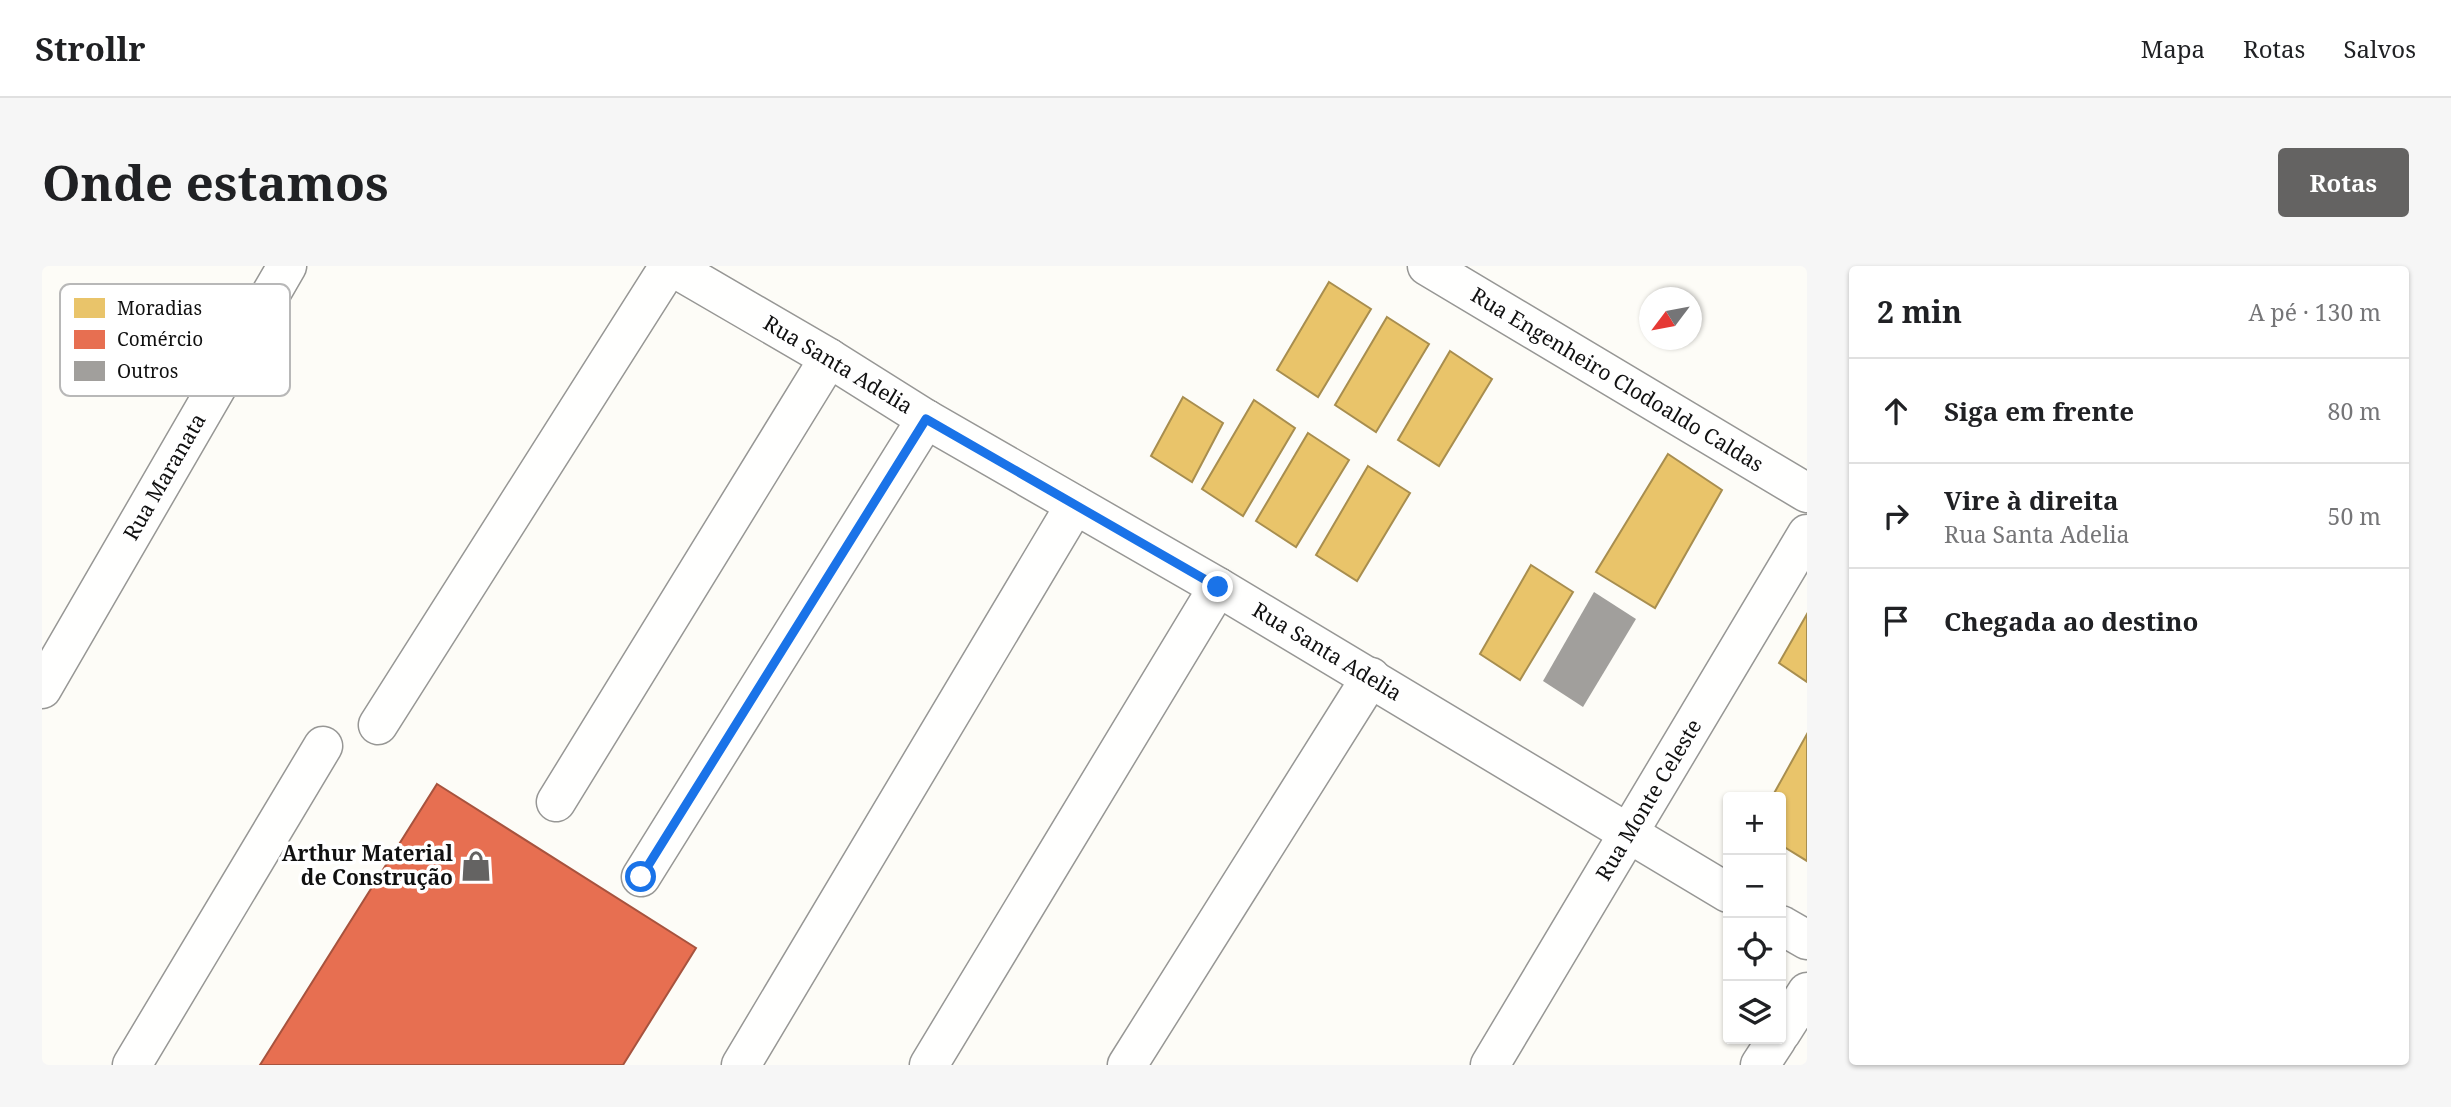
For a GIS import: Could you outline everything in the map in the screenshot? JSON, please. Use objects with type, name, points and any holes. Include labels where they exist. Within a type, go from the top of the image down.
[{"type":"street","name":"Rua Maranata","points":[[277,284],[287,266]]},
{"type":"street","name":"Rua Santa Adelia","points":[[670,266],[829,358],[926,419],[1218,587],[1723,889]]},
{"type":"street","points":[[377,725],[670,266]]},
{"type":"street","name":"Rua Engenheiro Clodoaldo Caldas","points":[[1427,266],[1807,493]]},
{"type":"street","points":[[555,802],[829,358]]},
{"type":"street","name":"Rua Maranata","points":[[42,689],[212,396]]},
{"type":"street","points":[[641,877],[926,419]]},
{"type":"street","points":[[741,1065],[1075,505]]},
{"type":"street","name":"Rua Monte Celeste","points":[[1490,1065],[1807,534]]},
{"type":"street","points":[[929,1065],[1218,587]]},
{"type":"street","points":[[1127,1065],[1370,677]]},
{"type":"street","points":[[132,1065],[323,746]]},
{"type":"street","points":[[1786,928],[1807,940]]},
{"type":"street","points":[[1786,1025],[1807,992]]},
{"type":"street","points":[[1760,1065],[1774,1044]]},
{"type":"building: Moradias","points":[[1329,282],[1371,309],[1318,397],[1277,370]]},
{"type":"building: Moradias","points":[[1387,317],[1429,344],[1376,432],[1335,405]]},
{"type":"building: Moradias","points":[[1450,351],[1492,379],[1439,466],[1398,440]]},
{"type":"building: Moradias","points":[[1183,397],[1223,423],[1192,482],[1151,456]]},
{"type":"building: Moradias","points":[[1254,400],[1295,428],[1243,516],[1202,489]]},
{"type":"building: Moradias","points":[[1308,433],[1349,460],[1296,547],[1256,521]]},
{"type":"building: Moradias","points":[[1668,454],[1722,490],[1655,608],[1596,572]]},
{"type":"building: Moradias","points":[[1368,466],[1410,493],[1357,581],[1316,555]]},
{"type":"building: Moradias","points":[[1531,565],[1573,592],[1520,680],[1480,654]]},
{"type":"building: Moradias","points":[[1807,614],[1807,682],[1779,663]]},
{"type":"building: Moradias","points":[[1807,734],[1807,861],[1786,848],[1786,792],[1775,792]]},
{"type":"building: Comércio","name":"Arthur Material de Construção","points":[[437,784],[696,948],[623,1065],[260,1065]]},
{"type":"building: Outros","points":[[1594,592],[1636,619],[1583,707],[1543,681]]},
{"type":"place","name":"Arthur Material de Construção","points":[[476,866]]},
{"type":"route","points":[[641,877],[926,419],[1218,587]]}]
